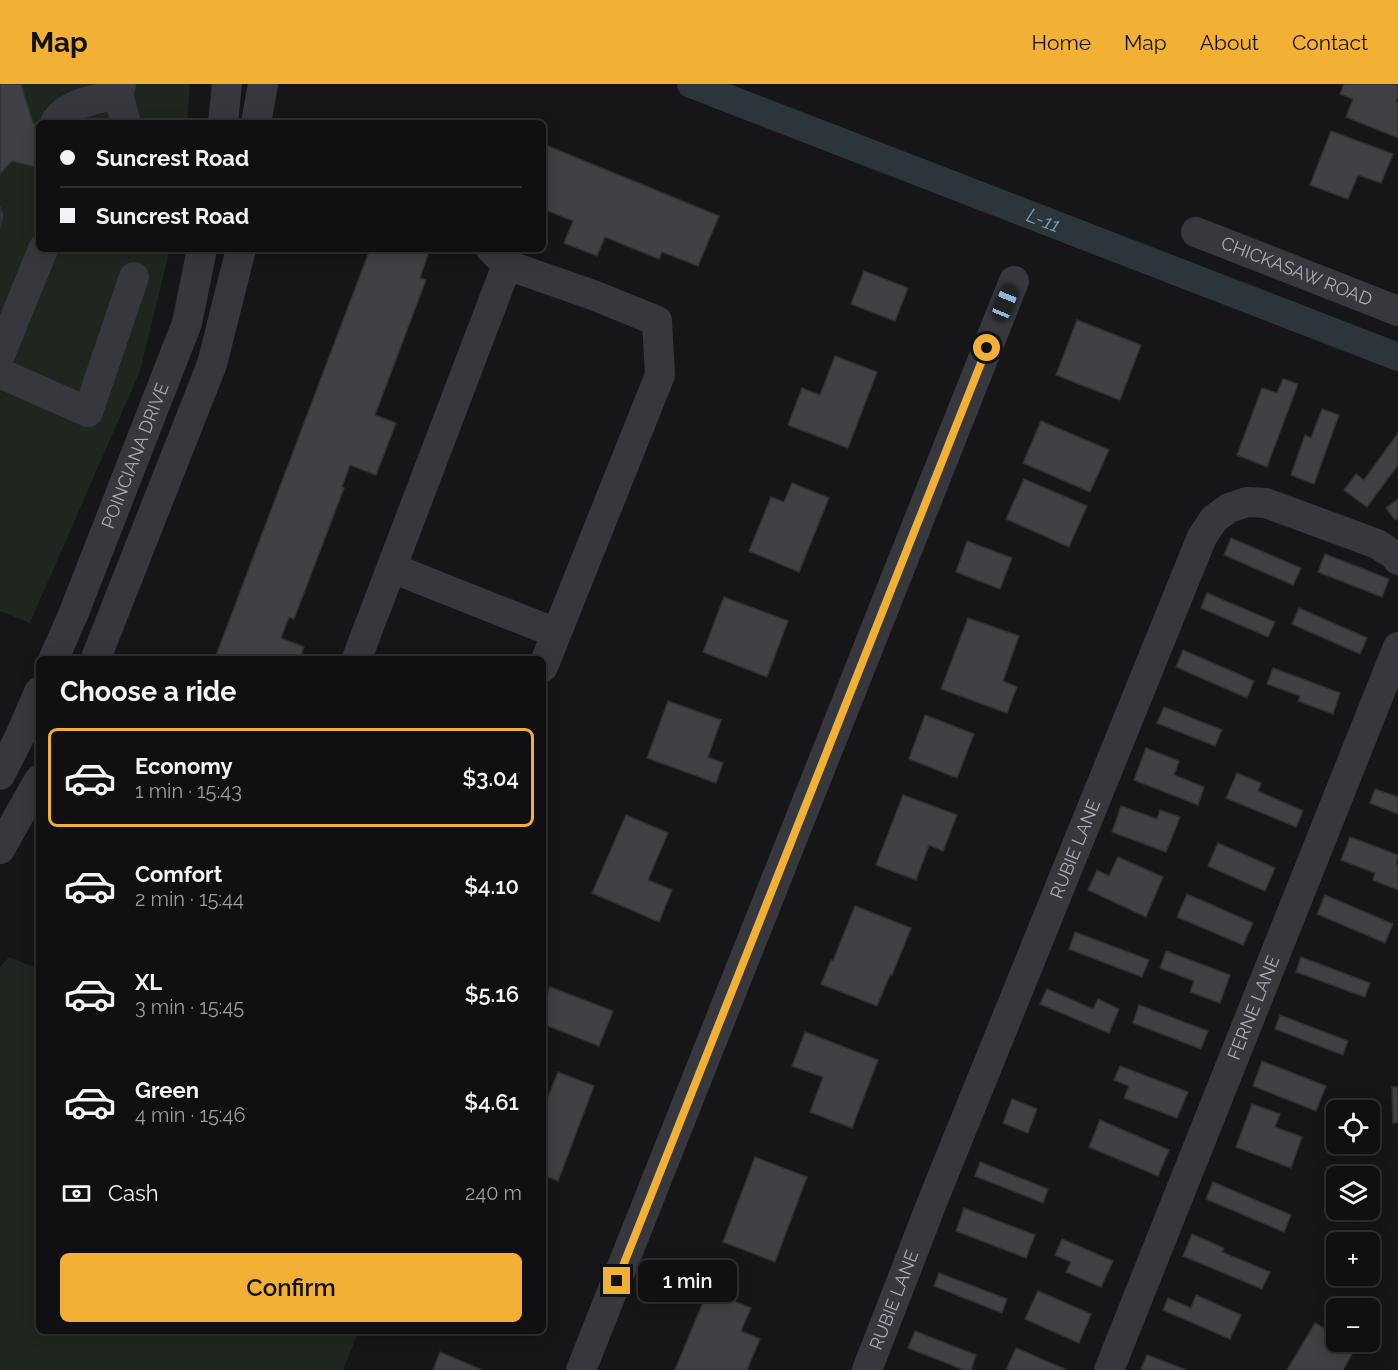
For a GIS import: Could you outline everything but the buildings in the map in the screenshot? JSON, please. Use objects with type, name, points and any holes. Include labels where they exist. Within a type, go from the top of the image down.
[{"type":"street","points":[[223,120],[227,84]]},
{"type":"street","points":[[257,120],[263,84]]},
{"type":"street","points":[[56,120],[78,103],[119,89],[125,120]]},
{"type":"street","name":"CHICKASAW ROAD","points":[[1196,232],[1398,311]]},
{"type":"street","points":[[0,355],[42,252]]},
{"type":"street","name":"POINCIANA DRIVE","points":[[55,656],[187,323],[201,252]]},
{"type":"street","name":"POINCIANA DRIVE","points":[[97,656],[212,364],[240,252]]},
{"type":"street","points":[[358,656],[392,568],[499,257],[657,321],[660,375],[546,658]]},
{"type":"street","points":[[0,373],[88,412],[134,277]]},
{"type":"street","points":[[581,1370],[1014,281]]},
{"type":"street","name":"RUBIE LANE","points":[[867,1370],[1202,537],[1214,519],[1229,508],[1248,502],[1266,503],[1377,544],[1398,560]]},
{"type":"street","points":[[392,568],[556,633]]},
{"type":"street","name":"FERNE LANE","points":[[1109,1370],[1398,647]]},
{"type":"street","points":[[0,775],[36,699]]},
{"type":"street","points":[[0,849],[19,821],[36,786]]},
{"type":"shaded area","points":[[0,84],[190,84],[187,120],[36,120],[36,252],[169,252],[140,371],[30,623],[0,611]]},
{"type":"shaded area","points":[[9,957],[36,968],[36,1334],[358,1334],[343,1370],[0,1370],[0,967]]},
{"type":"waterway","name":"L-11","points":[[691,84],[1398,357]]},
{"type":"route","points":[[617,1281],[987,348]]}]
